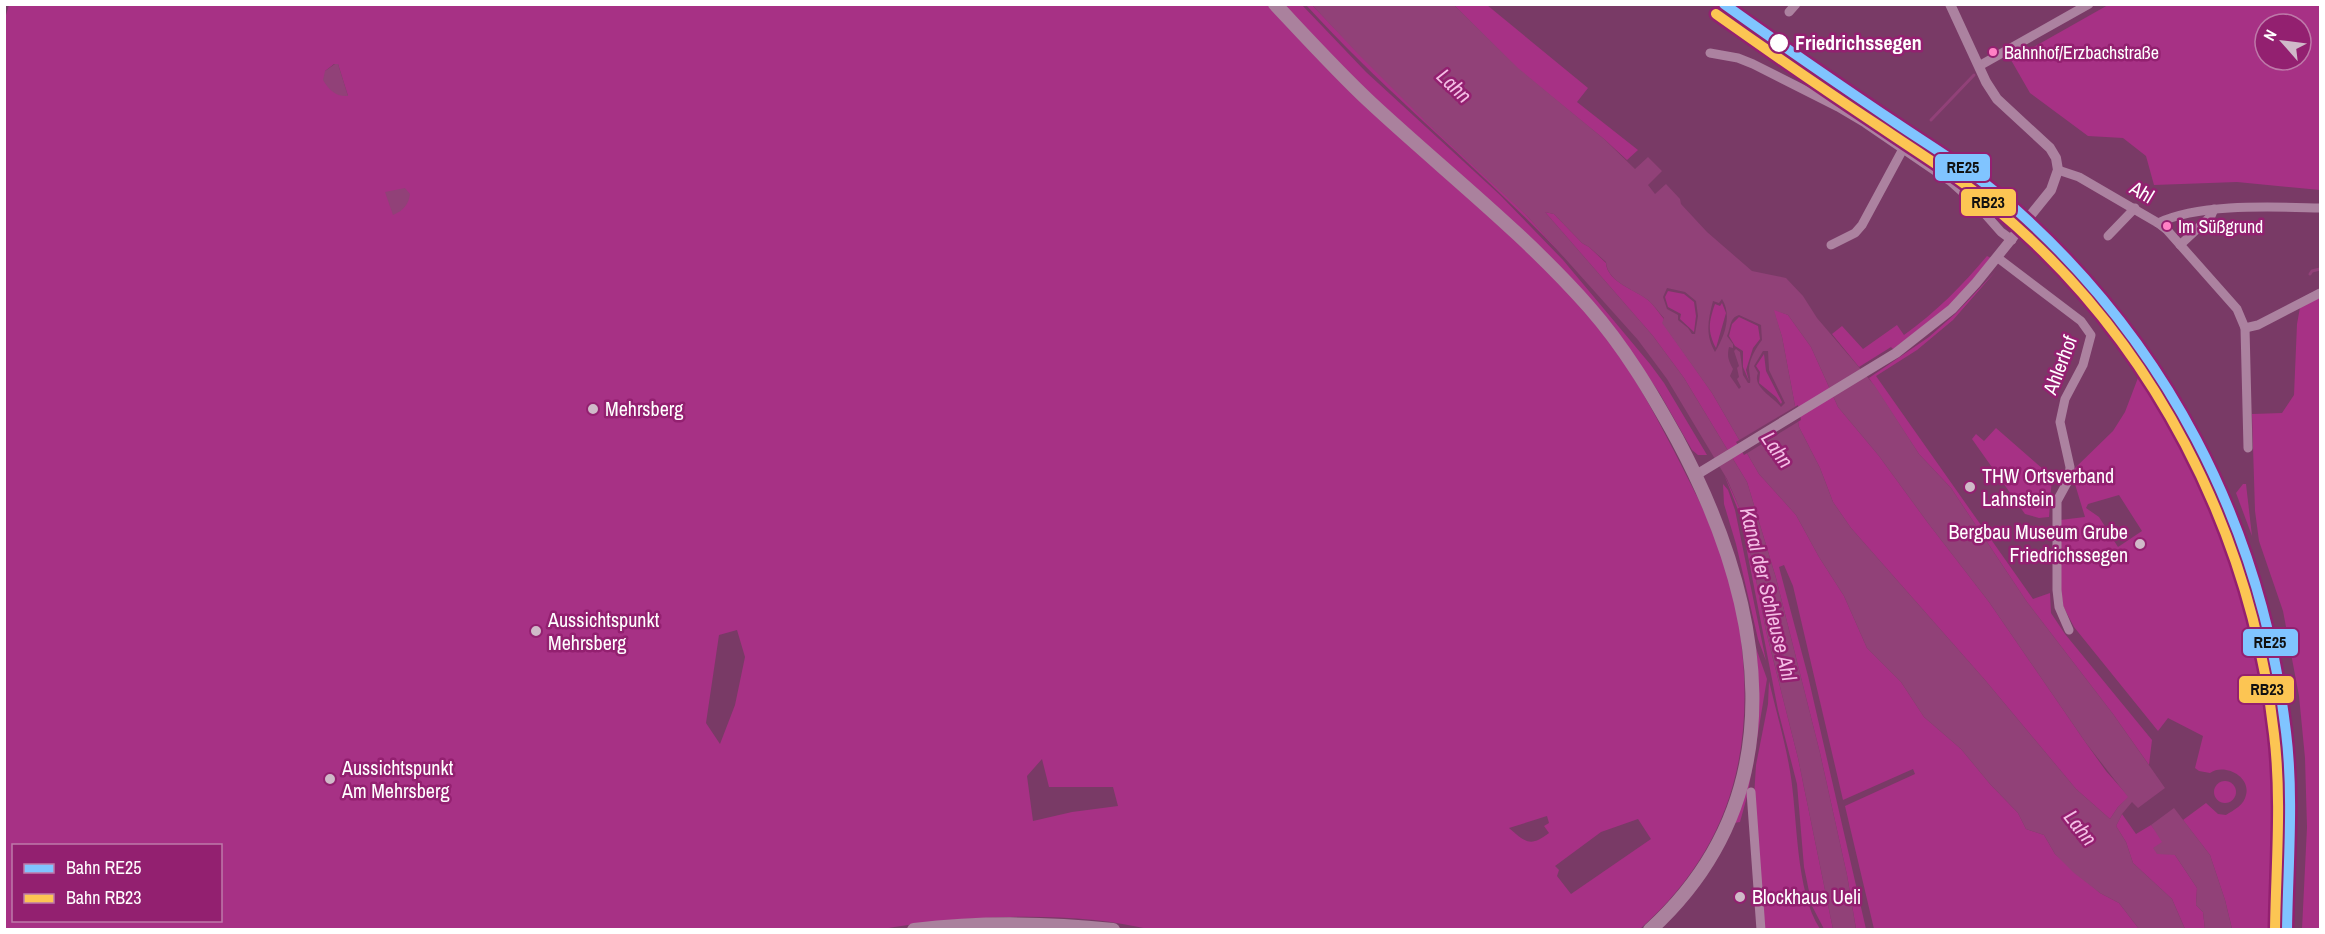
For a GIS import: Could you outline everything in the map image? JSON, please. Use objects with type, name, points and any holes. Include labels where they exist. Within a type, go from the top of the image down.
[{"type":"main road","points":[[1275,4],[1367,100],[1533,248],[1590,308],[1635,365],[1700,473],[1732,566],[1745,615],[1752,677],[1750,742],[1739,790],[1719,840],[1681,899],[1650,930]]},
{"type":"main road","points":[[914,930],[959,925],[1020,924],[1113,930]]},
{"type":"street","points":[[1789,12],[1796,4]]},
{"type":"street","points":[[1700,473],[1896,353],[1952,309],[1998,258],[2051,190],[2058,170],[2056,158],[2050,148],[1997,99],[1950,4]]},
{"type":"street","points":[[1979,66],[2090,4]]},
{"type":"street","points":[[1710,53],[1738,58],[1785,79],[1838,107],[1950,181],[2012,240]]},
{"type":"street","points":[[1831,245],[1855,233],[1862,225],[1903,149]]},
{"type":"street","name":"Ahl","points":[[2058,170],[2079,177],[2158,223],[2237,309],[2245,328],[2248,448]]},
{"type":"street","points":[[2158,223],[2214,210],[2260,206],[2320,208]]},
{"type":"street","points":[[2108,236],[2135,208]]},
{"type":"street","points":[[2180,245],[2211,216],[2214,210]]},
{"type":"street","name":"Ahlerhof","points":[[1998,258],[2081,321],[2091,335],[2091,342],[2083,365],[2065,399],[2060,422],[2070,467],[2069,478],[2057,501],[2057,590],[2059,607],[2069,630]]},
{"type":"street","points":[[2245,328],[2258,325],[2320,293]]},
{"type":"street","points":[[1751,792],[1761,930]]},
{"type":"shaded area","points":[[9,5],[1268,5],[1366,105],[1566,289],[1601,330],[1640,389],[1666,435],[1704,512],[1725,562],[1738,617],[1745,700],[1736,773],[1726,808],[1711,840],[1692,871],[1668,901],[1640,929],[1153,930],[1094,920],[1012,917],[931,922],[877,930],[5,930],[4,22]],"holes":[[[334,64],[338,64],[348,96],[325,71]],[[737,630],[745,657],[735,705],[720,744],[706,723],[719,635]],[[1042,759],[1049,787],[1113,787],[1118,806],[1072,812],[1033,821],[1027,776]],[[1547,816],[1549,823],[1544,826],[1549,833],[1533,842],[1524,840],[1509,828]],[[1638,819],[1651,839],[1571,894],[1557,876],[1559,870],[1555,866],[1601,832]]]},
{"type":"shaded area","points":[[1281,5],[1302,5],[1366,72],[1500,195],[1563,260],[1650,364],[1707,455],[1698,455],[1692,450],[1660,394],[1628,347],[1374,100]]},
{"type":"shaded area","points":[[1306,5],[1312,5],[1375,69],[1505,193],[1566,259],[1337,38]]},
{"type":"shaded area","points":[[1454,5],[1487,5],[1588,88],[1577,102],[1638,150],[1627,160],[1518,69]]},
{"type":"shaded area","points":[[2108,5],[2320,5],[2320,190],[2237,182],[2154,185],[2146,156],[2123,138],[2088,136],[2030,93],[2011,60]]},
{"type":"shaded area","points":[[1545,212],[1554,214],[1582,243],[1606,263],[1611,275],[1648,300],[1664,319],[1663,323],[1712,393],[1759,474],[1796,515],[1844,596],[1867,648],[1901,682],[1924,717],[1961,749],[2018,813],[2026,829],[2044,835],[2055,854],[2100,893],[2119,903],[2139,929],[1874,929],[1845,806],[1915,774],[1913,769],[1843,800],[1793,586],[1784,565],[1779,567],[1808,676],[1866,929],[1856,929],[1847,875],[1820,753],[1776,578],[1747,482],[1684,378],[1653,336]]},
{"type":"shaded area","points":[[1987,256],[1991,258],[1954,301],[1934,319],[1893,349],[1891,347],[1859,367],[1832,334],[1842,326],[1863,349],[1897,325],[1904,335],[1948,298]]},
{"type":"shaded area","points":[[1996,271],[1953,320],[1917,350],[1876,376],[2033,599],[2050,593],[2051,613],[2065,634],[2152,740],[2149,765],[2027,602],[1951,488],[1919,454],[1869,378],[1929,337],[1955,314]]},
{"type":"shaded area","points":[[1668,291],[1684,294],[1694,302],[1696,316],[1694,332],[1680,319],[1681,314],[1668,307],[1665,297]]},
{"type":"shaded area","points":[[2320,293],[2320,929],[2302,929],[2307,827],[2305,758],[2299,696],[2283,611],[2259,541],[2255,511],[2252,414],[2282,413],[2294,395],[2297,324],[2301,302]]},
{"type":"shaded area","points":[[1722,303],[1726,313],[1716,348],[1711,336],[1710,321],[1715,304],[1720,306]]},
{"type":"shaded area","points":[[1773,309],[1788,315],[1811,347],[1838,407],[1879,456],[1989,602],[2106,771],[2129,797],[2110,819],[2076,789],[1985,680],[1851,528],[1833,502],[1820,468],[1799,427],[1782,337]]},
{"type":"shaded area","points":[[1739,317],[1758,326],[1760,339],[1753,348],[1746,370],[1749,381],[1743,367],[1743,351],[1735,346],[1729,336],[1732,324]]},
{"type":"shaded area","points":[[1764,354],[1766,371],[1781,404],[1759,383],[1760,372],[1756,366]]},
{"type":"shaded area","points":[[2144,362],[2175,407],[2211,473],[2245,559],[2269,649],[2283,740],[2285,784],[2282,929],[2232,929],[2210,855],[2183,820],[2206,803],[2218,814],[2226,815],[2245,799],[2244,782],[2235,773],[2229,771],[2216,770],[2210,773],[2195,768],[2203,736],[2168,718],[2158,731],[2074,627],[2063,606],[2060,520],[2085,517],[2074,481],[2074,469],[2113,431],[2125,412]],"holes":[[[2119,495],[2142,531],[2118,547],[2099,517],[2086,508],[2088,504]]]},
{"type":"shaded area","points":[[1996,428],[2052,477],[2049,517],[2039,518],[2025,514],[1972,439],[1976,434],[1984,441]]},
{"type":"shaded area","points":[[1724,474],[1739,507],[1752,559],[1766,631],[1798,758],[1833,929],[1824,929],[1812,906],[1804,867],[1797,784],[1778,710],[1740,515]]},
{"type":"shaded area","points":[[1723,484],[1728,490],[1735,510],[1766,661],[1758,639],[1736,544],[1724,504]]},
{"type":"shaded area","points":[[2243,484],[2246,484],[2252,536],[2236,493]]},
{"type":"shaded area","points":[[1756,648],[1767,679],[1748,793],[1740,822],[1734,823],[1748,780],[1756,737],[1758,670]]},
{"type":"shaded area","points":[[1769,681],[1790,771],[1806,894],[1820,929],[1765,930],[1754,797],[1756,765],[1768,704]]},
{"type":"shaded area","points":[[2225,781],[2233,784],[2236,792],[2233,800],[2225,803],[2217,800],[2214,792],[2217,784]]},
{"type":"shaded area","points":[[2122,814],[2136,834],[2151,825],[2175,855],[2197,888],[2196,905],[2203,912],[2205,929],[2185,929],[2172,899],[2133,863],[2126,842],[2116,826]]},
{"type":"water","points":[[1312,5],[1454,5],[1518,68],[1604,139],[1635,169],[1648,157],[1662,171],[1648,185],[1655,194],[1666,184],[1707,232],[1752,271],[1786,278],[1875,386],[1919,454],[1951,488],[2027,602],[2113,714],[2165,788],[2138,808],[2132,802],[2116,826],[2126,842],[2133,863],[2172,899],[2185,929],[2139,929],[2119,903],[2100,893],[2074,873],[2055,854],[2044,835],[2026,829],[2018,813],[1961,749],[1924,717],[1901,682],[1867,648],[1844,596],[1796,515],[1759,474],[1712,393],[1662,323],[1664,318],[1648,300],[1616,280],[1611,275],[1606,262],[1582,243],[1554,214],[1545,212],[1653,336],[1684,378],[1747,482],[1776,578],[1820,753],[1847,875],[1856,929],[1833,929],[1798,758],[1766,631],[1752,559],[1739,507],[1727,479],[1667,379],[1638,340],[1527,216],[1430,126]],"holes":[[[1667,288],[1685,292],[1696,301],[1698,316],[1695,334],[1692,334],[1678,320],[1678,315],[1667,309],[1663,297]],[[1722,299],[1727,319],[1722,339],[1715,352],[1710,340],[1709,321],[1713,301],[1719,303]],[[1774,310],[1788,315],[1811,347],[1838,407],[1879,456],[1989,602],[2086,743],[2128,797],[2110,819],[2076,789],[1985,680],[1851,528],[1833,502],[1820,468],[1799,427],[1782,337]],[[1739,315],[1761,325],[1762,340],[1749,368],[1750,383],[1743,375],[1740,352],[1736,349],[1734,351],[1739,366],[1737,368],[1739,377],[1737,379],[1741,387],[1739,389],[1730,376],[1733,369],[1728,353],[1729,347],[1733,348],[1733,344],[1727,336],[1736,316]],[[1763,351],[1768,351],[1769,370],[1785,403],[1781,407],[1760,387],[1758,373],[1754,366]]]},
{"type":"water","points":[[338,64],[348,96],[333,92],[323,80],[325,71]]},
{"type":"water","points":[[405,188],[410,194],[407,204],[393,215],[385,192]]},
{"type":"water","points":[[2174,808],[2210,855],[2232,929],[2205,929],[2203,912],[2196,905],[2197,888],[2175,855],[2157,854],[2153,848],[2162,842],[2151,825]]},
{"type":"pier","points":[[1798,405],[1801,420],[1744,455],[1736,442]]},
{"type":"waterway","points":[[1931,120],[1974,75]]},
{"type":"waterway","points":[[2310,274],[2320,269]]},
{"type":"rail line","name":"RE25","points":[[1724,4],[1966,169],[2005,200],[2062,254],[2113,312],[2158,374],[2196,439],[2228,508],[2254,580],[2273,655],[2286,732],[2290,781],[2287,930]]},
{"type":"rail line","name":"RB23","points":[[1716,14],[1982,197],[2051,260],[2102,317],[2147,378],[2185,444],[2217,513],[2243,585],[2262,658],[2274,734],[2278,783],[2275,930]]},
{"type":"place","name":"Friedrichssegen","points":[[1779,43]]},
{"type":"place","name":"Bahnhof/Erzbachstraße","points":[[1993,52]]},
{"type":"place","name":"Im Süßgrund","points":[[2167,226]]},
{"type":"place","name":"Mehrsberg","points":[[593,409]]},
{"type":"place","name":"THW Ortsverband Lahnstein","points":[[1970,487]]},
{"type":"place","name":"Bergbau Museum Grube Friedrichssegen","points":[[2140,544]]},
{"type":"place","name":"Aussichtspunkt Mehrsberg","points":[[536,631]]},
{"type":"place","name":"Aussichtspunkt Am Mehrsberg","points":[[330,779]]},
{"type":"place","name":"Blockhaus Ueli","points":[[1740,897]]},
{"type":"water label","name":"Lahn","points":[[1454,86]]},
{"type":"water label","name":"Lahn","points":[[1777,450]]},
{"type":"water label","name":"Kanal der Schleuse Ahl","points":[[1768,594]]},
{"type":"water label","name":"Lahn","points":[[2080,828]]}]
